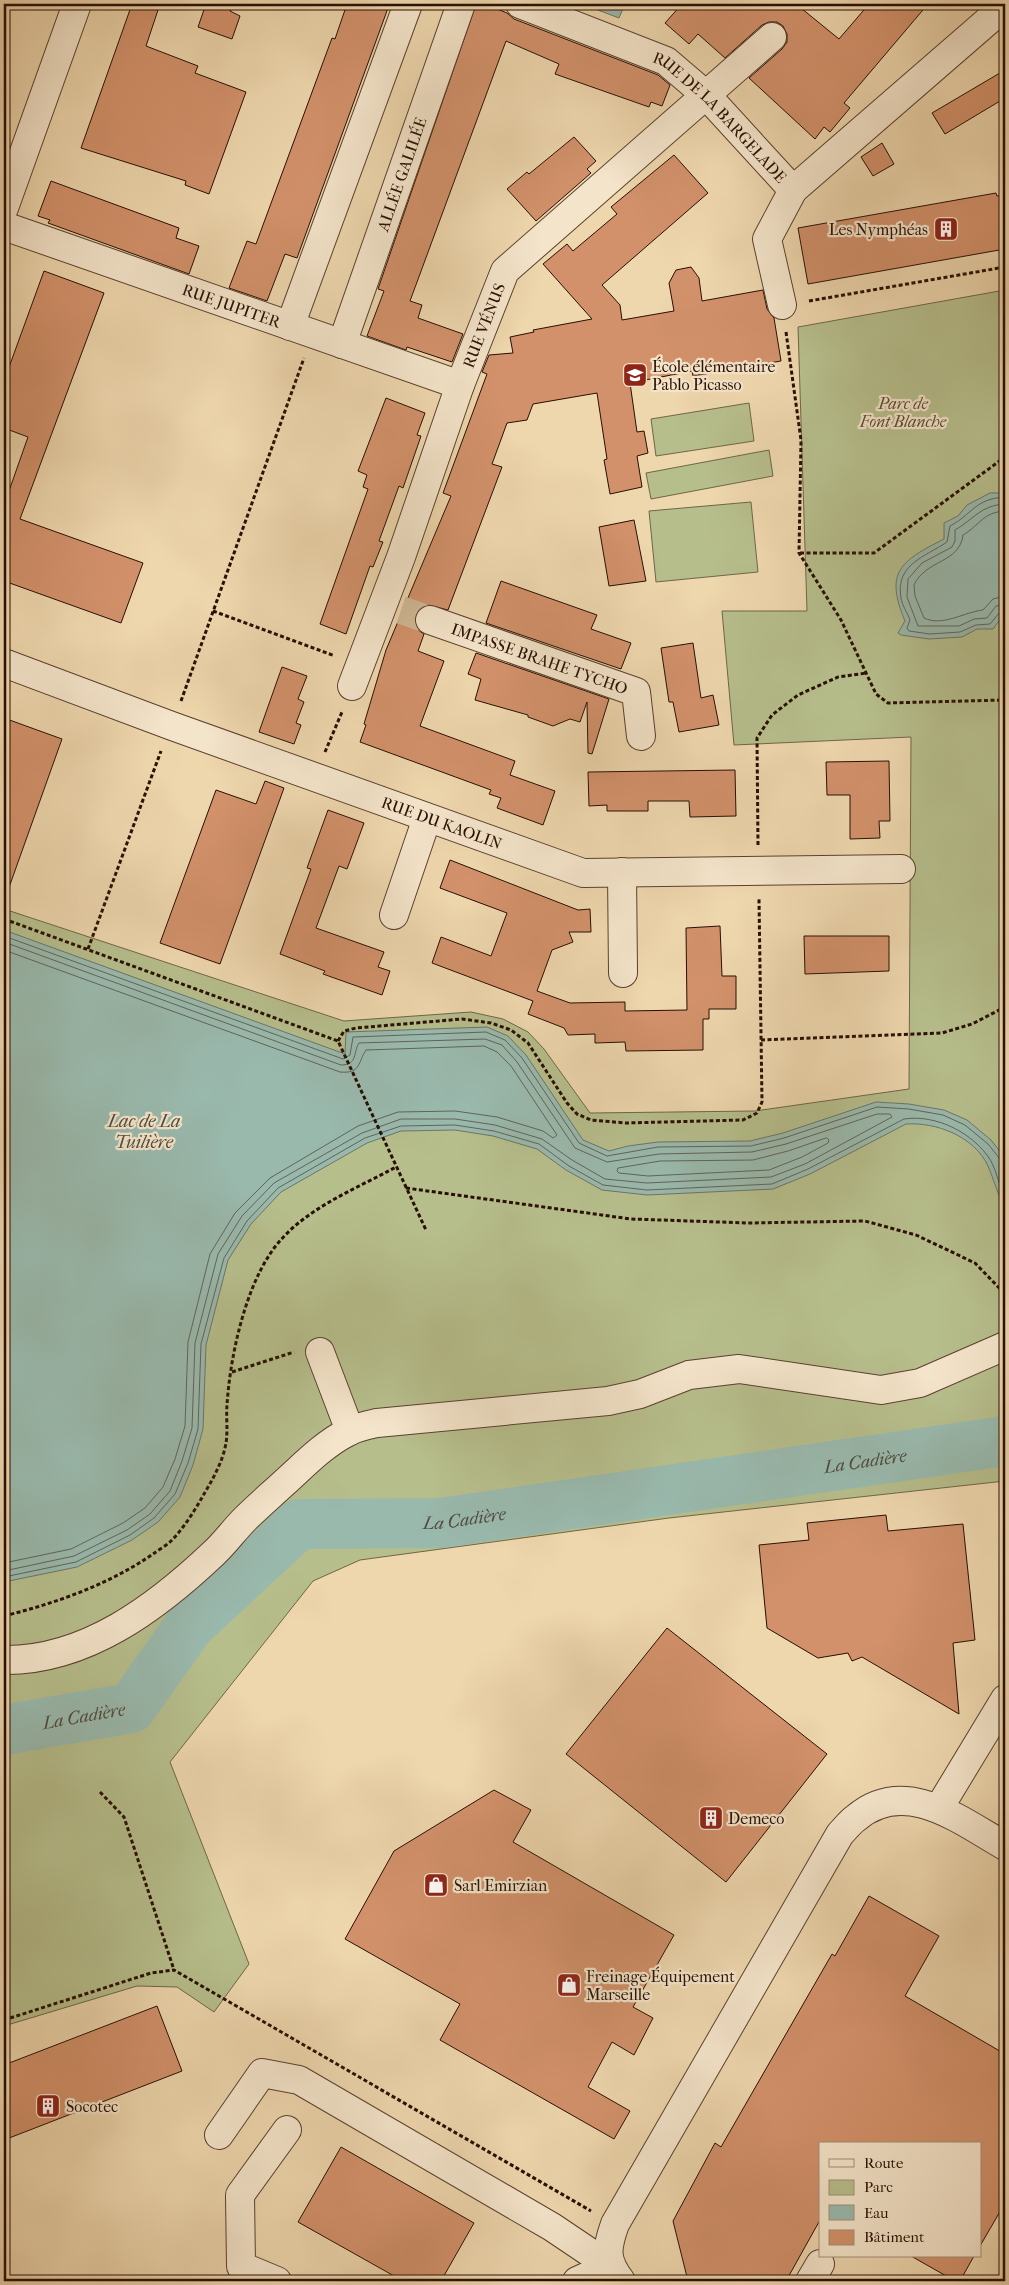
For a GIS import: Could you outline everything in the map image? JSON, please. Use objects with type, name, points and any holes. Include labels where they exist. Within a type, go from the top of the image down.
[{"type":"street","points":[[4,208],[77,4]]},
{"type":"street","points":[[301,330],[408,4]]},
{"type":"street","name":"ALLÉE GALILÉE","points":[[342,344],[461,4]]},
{"type":"street","name":"RUE DE LA BARGELADE","points":[[520,4],[666,61],[707,96],[793,190],[1005,6]]},
{"type":"street","name":"RUE VÉNUS","points":[[356,675],[392,607],[460,386],[506,271],[772,37]]},
{"type":"street","points":[[782,305],[767,239],[793,190]]},
{"type":"street","name":"RUE JUPITER","points":[[4,226],[460,386]]},
{"type":"street","name":"IMPASSE BRAHE TYCHO","points":[[430,620],[636,692],[640,736]]},
{"type":"street","name":"RUE DU KAOLIN","points":[[4,663],[172,726],[583,873],[901,869]]},
{"type":"street","points":[[394,914],[427,818]]},
{"type":"street","points":[[622,872],[623,973]]},
{"type":"street","points":[[4,1660],[25,1660],[50,1656],[88,1642],[126,1623],[167,1593],[215,1552],[246,1518],[327,1445],[350,1431],[377,1422],[608,1402],[640,1394],[689,1375],[739,1368],[881,1390],[920,1383],[1005,1346]]},
{"type":"street","points":[[320,1352],[350,1431]]},
{"type":"street","points":[[939,1808],[1005,1699]]},
{"type":"street","points":[[615,2274],[610,2237],[614,2224],[840,1834],[856,1817],[874,1806],[896,1800],[916,1802],[939,1808],[1005,1846]]},
{"type":"street","points":[[219,2135],[262,2073],[299,2080],[552,2227],[615,2274]]},
{"type":"street","points":[[277,2281],[241,2266],[240,2195],[287,2130]]},
{"type":"street","points":[[577,2281],[615,2274]]},
{"type":"path","points":[[1005,267],[782,305],[801,440],[799,552],[841,620],[876,694],[888,703],[1005,700]]},
{"type":"path","points":[[88,949],[213,611],[301,330]]},
{"type":"path","points":[[799,552],[874,554],[1005,457]]},
{"type":"path","points":[[213,611],[356,675],[314,777]]},
{"type":"path","points":[[338,1041],[344,1031],[356,1028],[462,1019],[512,1030],[528,1043],[567,1103],[577,1114],[591,1120],[626,1123],[743,1120],[757,1113],[762,1102],[757,738],[772,716],[798,695],[838,676],[867,673]]},
{"type":"path","points":[[4,919],[338,1041],[426,1230]]},
{"type":"path","points":[[761,1040],[942,1033],[972,1024],[1005,1007]]},
{"type":"path","points":[[4,1616],[92,1589],[138,1564],[171,1541],[195,1510],[215,1475],[226,1443],[227,1403],[244,1310],[256,1280],[276,1246],[288,1231],[312,1212],[396,1167]]},
{"type":"path","points":[[406,1188],[631,1219],[748,1222],[865,1221],[916,1235],[976,1263],[1005,1294]]},
{"type":"path","points":[[232,1372],[295,1352],[320,1352]]},
{"type":"path","points":[[100,1792],[124,1817],[174,1970]]},
{"type":"green space","name":"Parc de Font Blanche","points":[[1005,290],[1005,1481],[669,1518],[360,1560],[313,1581],[170,1762],[249,1964],[214,2012],[177,1987],[137,1986],[4,2026],[4,909],[344,1021],[471,1012],[503,1019],[528,1032],[544,1049],[590,1113],[755,1111],[909,1089],[911,737],[734,745],[722,611],[807,611],[798,327]]},
{"type":"green space","points":[[749,403],[754,441],[656,456],[651,419]]},
{"type":"green space","points":[[769,450],[773,476],[651,499],[646,473]]},
{"type":"green space","points":[[751,502],[758,572],[656,582],[649,511]]},
{"type":"water","points":[[591,4],[625,4],[619,18],[590,7]]},
{"type":"water","points":[[990,493],[1004,493],[1005,495],[1004,614],[993,629],[977,629],[962,637],[929,639],[901,635],[898,633],[905,621],[896,590],[900,570],[907,561],[944,539],[944,523],[958,516],[967,505]]},
{"type":"water","name":"Lac de La Tuilière","points":[[4,930],[345,1054],[346,1032],[487,1027],[508,1036],[526,1055],[583,1140],[609,1151],[658,1142],[750,1141],[783,1133],[876,1102],[909,1104],[944,1110],[967,1120],[991,1140],[1005,1158],[1005,1209],[988,1166],[974,1146],[941,1128],[918,1124],[906,1124],[810,1174],[773,1189],[647,1195],[602,1190],[566,1170],[537,1149],[493,1136],[455,1130],[401,1131],[367,1143],[281,1192],[251,1224],[228,1260],[206,1345],[203,1429],[193,1465],[180,1497],[158,1522],[132,1540],[77,1567],[4,1582]]},
{"type":"building","points":[[132,4],[160,4],[146,46],[198,66],[195,73],[246,92],[209,194],[185,185],[186,181],[81,148]]},
{"type":"building","points":[[206,4],[233,4],[230,11],[240,16],[232,39],[198,27]]},
{"type":"building","points":[[347,4],[376,4],[388,8],[297,258],[285,254],[267,301],[229,288],[247,241],[256,244],[332,38],[335,39]]},
{"type":"building","points":[[476,4],[485,4],[507,13],[514,19],[658,75],[670,85],[662,106],[651,102],[649,107],[555,74],[559,64],[506,41],[410,301],[422,305],[418,318],[463,334],[452,362],[407,347],[406,350],[367,336],[384,291],[378,289]]},
{"type":"building","points":[[682,4],[796,4],[839,39],[869,4],[928,4],[844,103],[850,108],[830,132],[824,127],[815,139],[749,78],[782,49],[787,42],[787,34],[783,26],[777,22],[769,22],[762,25],[725,58],[698,34],[689,44],[665,23]]},
{"type":"building","points":[[1005,70],[1005,98],[945,134],[932,113]]},
{"type":"building","points":[[574,137],[596,161],[587,169],[591,173],[536,221],[507,189],[527,172],[529,174]]},
{"type":"building","points":[[882,143],[894,164],[873,176],[861,157]]},
{"type":"building","points":[[674,155],[708,193],[602,285],[620,305],[622,320],[674,311],[669,283],[676,270],[691,267],[699,278],[702,301],[763,290],[767,309],[774,318],[781,361],[693,376],[692,371],[630,383],[637,432],[644,431],[648,453],[637,456],[642,487],[610,494],[604,460],[607,459],[597,393],[533,404],[527,420],[507,423],[492,464],[502,467],[448,610],[428,605],[420,608],[415,615],[415,623],[418,630],[424,634],[418,651],[444,661],[420,726],[515,761],[510,775],[555,791],[543,825],[497,808],[501,798],[489,794],[491,790],[360,742],[386,650],[451,496],[443,493],[487,374],[482,372],[489,355],[513,353],[510,337],[534,332],[533,330],[592,319],[543,264],[567,244],[573,251],[617,214],[611,207]]},
{"type":"building","points":[[51,181],[179,228],[176,238],[199,246],[189,274],[48,223],[50,220],[38,216]]},
{"type":"building","points":[[996,193],[997,196],[1005,195],[1005,249],[808,284],[798,228]]},
{"type":"building","points":[[44,271],[104,293],[20,519],[143,563],[121,623],[4,581],[4,505],[28,437],[4,428],[4,381]]},
{"type":"building","points":[[386,398],[425,413],[417,435],[421,436],[403,488],[399,486],[379,541],[383,542],[373,567],[370,566],[346,634],[320,624],[368,489],[363,487],[367,475],[358,471]]},
{"type":"building","points":[[634,520],[646,581],[609,586],[599,527]]},
{"type":"building","points":[[501,581],[597,615],[591,629],[631,643],[621,669],[486,623]]},
{"type":"building","points":[[693,643],[701,698],[713,695],[719,725],[679,732],[673,702],[669,702],[661,648]]},
{"type":"building","points":[[476,653],[609,699],[592,754],[588,753],[587,702],[580,722],[570,719],[553,726],[528,717],[528,715],[475,700],[481,679],[468,674]]},
{"type":"building","points":[[282,667],[307,676],[298,699],[304,702],[296,723],[301,725],[294,744],[259,732]]},
{"type":"building","points":[[4,718],[62,739],[7,893],[4,892]]},
{"type":"building","points":[[889,761],[890,821],[879,821],[880,838],[850,839],[850,795],[827,795],[826,762]]},
{"type":"building","points":[[735,770],[736,816],[690,817],[689,801],[648,801],[648,811],[607,811],[607,805],[589,806],[588,772]]},
{"type":"building","points":[[265,781],[284,788],[220,964],[160,943],[216,790],[256,804]]},
{"type":"building","points":[[328,810],[364,823],[347,869],[339,866],[316,928],[384,952],[378,967],[390,971],[382,995],[323,974],[325,971],[280,954],[311,869],[307,868]]},
{"type":"building","points":[[450,860],[578,910],[590,909],[591,932],[569,932],[573,942],[552,950],[537,991],[570,1003],[625,1002],[625,1011],[687,1010],[686,928],[720,926],[722,976],[736,976],[736,1009],[709,1009],[709,1019],[703,1019],[703,1050],[626,1051],[625,1042],[595,1043],[595,1034],[568,1035],[564,1028],[528,1014],[533,1001],[432,963],[441,937],[491,956],[507,913],[440,888]]},
{"type":"building","points":[[804,936],[889,936],[889,971],[805,974]]},
{"type":"building","points":[[886,1515],[888,1531],[963,1524],[975,1640],[953,1643],[959,1714],[862,1657],[852,1661],[848,1653],[818,1658],[767,1628],[759,1545],[809,1540],[807,1523]]},
{"type":"building","name":"Demeco","points":[[667,1628],[827,1754],[726,1882],[566,1754]]},
{"type":"building","points":[[494,1790],[531,1810],[513,1842],[674,1935],[633,2007],[653,2018],[634,2055],[612,2042],[588,2087],[630,2111],[614,2139],[440,2040],[460,2004],[345,1939],[394,1851]]},
{"type":"building","points":[[869,1896],[939,1936],[905,1996],[1005,2054],[1005,2203],[982,2243],[982,2142],[819,2142],[819,2222],[786,2281],[688,2281],[673,2221],[715,2143],[721,2147],[832,1954],[835,1956]]},
{"type":"building","name":"Socotec","points":[[157,2006],[182,2071],[4,2140],[4,2065]]},
{"type":"building","points":[[341,2147],[474,2223],[441,2281],[403,2281],[298,2222]]},
{"type":"building","points":[[915,2258],[973,2258],[960,2281],[955,2281]]},
{"type":"waterway","name":"La Cadière","points":[[4,1730],[131,1708],[189,1626],[299,1524],[441,1523],[1005,1441]]},
{"type":"tunnel","points":[[401,610],[430,620]]},
{"type":"place","name":"Les Nymphéas","points":[[946,229]]},
{"type":"place","name":"École élémentaire Pablo Picasso","points":[[635,375]]},
{"type":"place","name":"Demeco","points":[[711,1818]]},
{"type":"place","name":"Sarl Emirzian","points":[[436,1885]]},
{"type":"place","name":"Freinage Équipement Marseille","points":[[569,1985]]},
{"type":"place","name":"Socotec","points":[[48,2106]]}]
